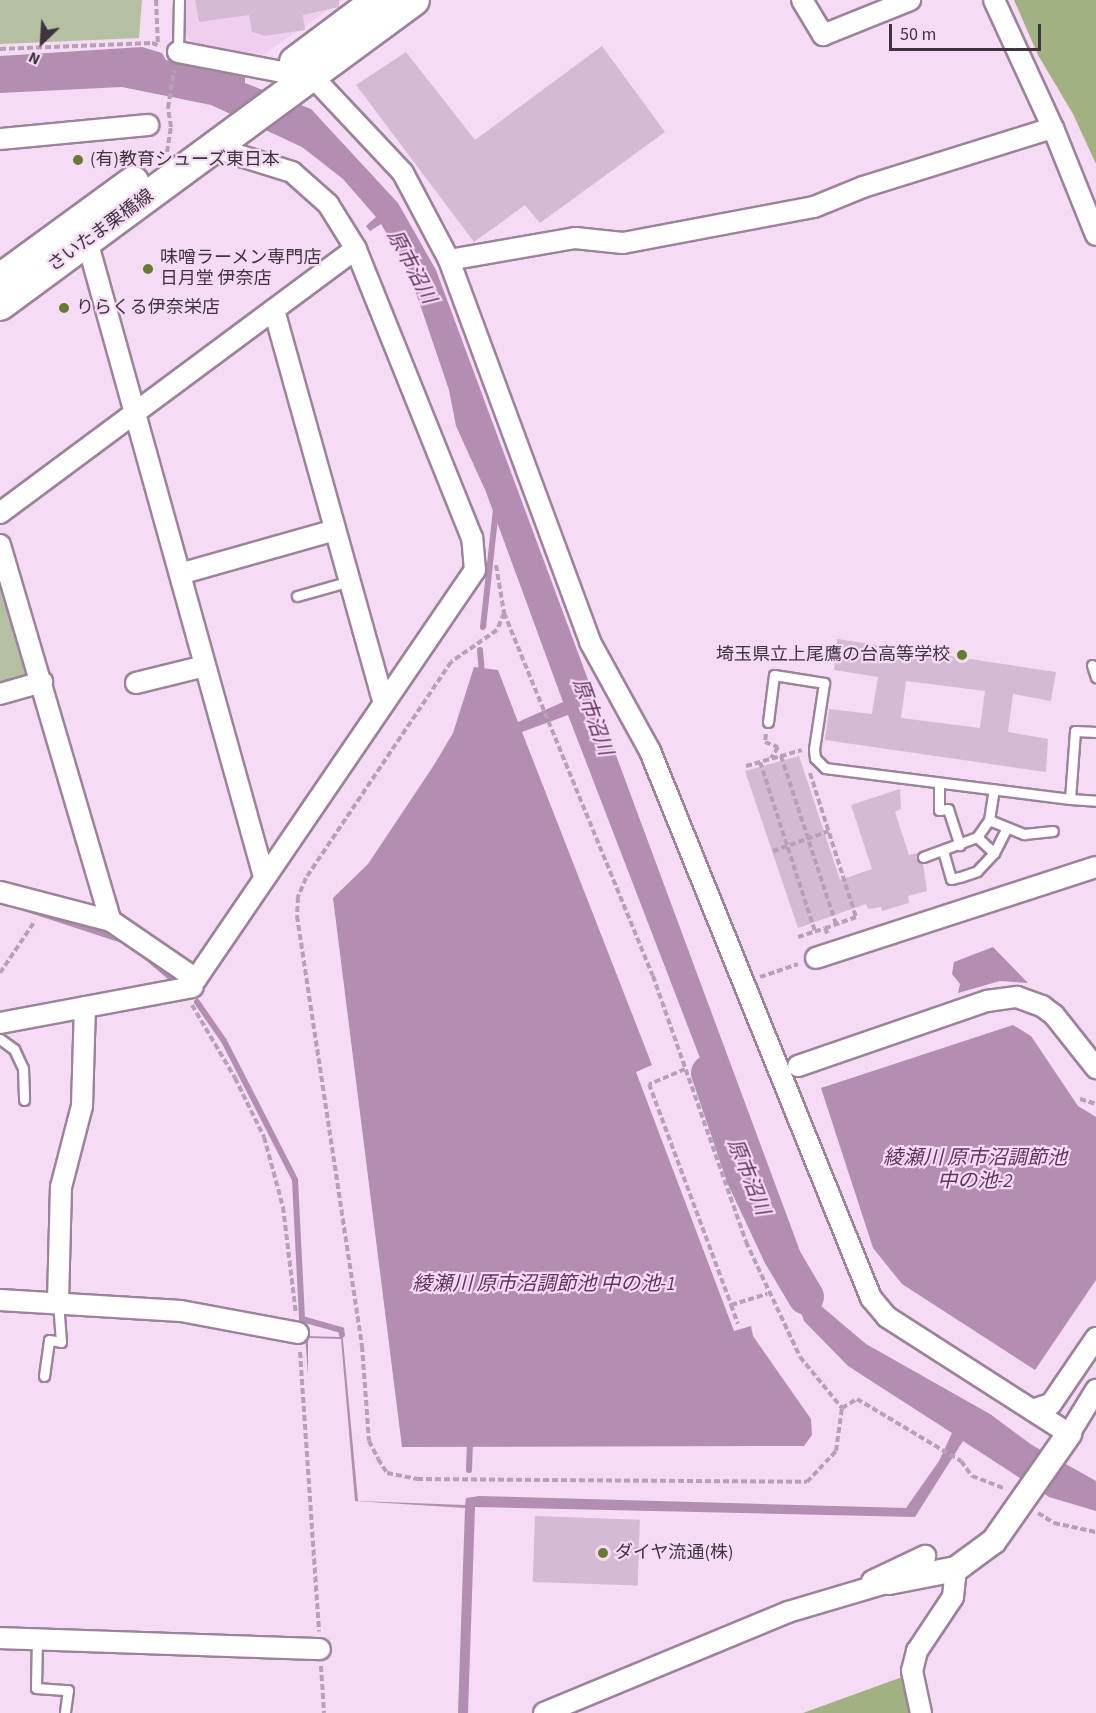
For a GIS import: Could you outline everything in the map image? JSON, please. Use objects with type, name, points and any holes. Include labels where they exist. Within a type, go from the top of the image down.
[{"type":"main road","points":[[219,136],[378,0]]},
{"type":"main road","points":[[278,84],[312,76],[414,0]]},
{"type":"main road","name":"さいたま栗橋線","points":[[0,305],[166,159],[219,136]]},
{"type":"main road","name":"さいたま栗橋線","points":[[0,279],[84,230],[219,136]]},
{"type":"street","points":[[802,0],[823,35],[910,0]]},
{"type":"street","points":[[994,0],[1053,128],[1096,235]]},
{"type":"street","points":[[177,56],[278,84]]},
{"type":"street","points":[[312,76],[403,173],[449,260],[590,642],[650,751],[871,1298],[887,1317],[1032,1410],[1063,1442]]},
{"type":"street","points":[[0,139],[148,125]]},
{"type":"street","points":[[449,260],[575,238],[623,243],[814,207],[863,187],[1053,128]]},
{"type":"street","points":[[0,892],[111,921],[196,979],[475,570],[472,538],[356,249],[328,204],[292,172],[219,136]]},
{"type":"street","points":[[84,230],[264,877]]},
{"type":"street","points":[[0,513],[356,249]]},
{"type":"street","points":[[274,310],[384,704]]},
{"type":"street","points":[[180,573],[335,530]]},
{"type":"street","points":[[0,545],[111,921]]},
{"type":"street","points":[[136,683],[205,666]]},
{"type":"street","points":[[0,694],[42,682]]},
{"type":"street","points":[[825,955],[1096,867]]},
{"type":"street","points":[[0,1023],[193,987]]},
{"type":"street","points":[[798,1066],[987,1001],[1017,997],[1029,1000],[1054,1015],[1096,1068]]},
{"type":"street","points":[[58,1301],[61,1187],[82,1106],[85,1007]]},
{"type":"street","points":[[0,1300],[58,1301],[182,1311],[298,1333]]},
{"type":"street","points":[[1032,1410],[1051,1404],[1096,1338]]},
{"type":"street","points":[[544,1713],[788,1612],[889,1582],[956,1569],[994,1541],[1026,1499],[1096,1390]]},
{"type":"street","points":[[858,1592],[884,1573],[926,1556]]},
{"type":"street","points":[[921,1713],[912,1671],[917,1651],[953,1597],[956,1569]]},
{"type":"street","points":[[0,1638],[320,1649]]},
{"type":"lane","points":[[177,56],[179,0]]},
{"type":"lane","points":[[297,596],[350,581]]},
{"type":"lane","points":[[1092,665],[1096,677]]},
{"type":"lane","points":[[768,722],[774,675],[824,684],[814,749],[819,763],[832,769],[1096,801]]},
{"type":"lane","points":[[1070,799],[1075,731],[1096,732]]},
{"type":"lane","points":[[939,783],[939,810],[948,809],[960,845]]},
{"type":"lane","points":[[923,857],[977,837],[989,820],[994,789]]},
{"type":"lane","points":[[989,820],[1024,834],[1053,831]]},
{"type":"lane","points":[[943,850],[951,879],[977,871],[994,853],[1007,828]]},
{"type":"lane","points":[[977,837],[994,853]]},
{"type":"lane","points":[[0,1039],[14,1049],[23,1068],[24,1100]]},
{"type":"lane","points":[[44,1376],[49,1340],[61,1342],[58,1301]]},
{"type":"lane","points":[[37,1639],[36,1688],[68,1690],[65,1712]]},
{"type":"path","points":[[156,0],[158,45]]},
{"type":"path","points":[[0,49],[158,45],[177,56],[168,108],[171,127],[166,159]]},
{"type":"path","points":[[495,560],[504,613],[653,975],[767,1294],[800,1357],[842,1408],[836,1451],[807,1482],[417,1479],[387,1473],[369,1441],[362,1346],[299,928],[298,897],[306,878],[451,662],[497,630],[504,613]]},
{"type":"path","points":[[768,722],[765,742],[778,747],[771,759]]},
{"type":"path","points":[[747,766],[802,750],[806,760]]},
{"type":"path","points":[[781,756],[836,924]]},
{"type":"path","points":[[760,762],[815,931]]},
{"type":"path","points":[[798,937],[856,917],[809,770]]},
{"type":"path","points":[[773,851],[829,831]]},
{"type":"path","points":[[0,973],[36,920]]},
{"type":"path","points":[[742,983],[825,955],[825,928]]},
{"type":"path","points":[[193,987],[191,1003],[235,1078],[264,1137],[283,1207],[298,1333],[324,1713]]},
{"type":"path","points":[[685,1069],[649,1084],[738,1324]]},
{"type":"path","points":[[1080,1099],[1096,1104]]},
{"type":"path","points":[[731,1305],[767,1294]]},
{"type":"path","points":[[842,1408],[857,1399],[961,1461],[972,1476],[1014,1491],[1054,1523],[1096,1532]]},
{"type":"shaded area","points":[[185,0],[343,0],[258,58],[195,47],[184,31]]},
{"type":"green space","points":[[0,0],[142,0],[139,38],[0,44]]},
{"type":"green space","points":[[1014,0],[1096,0],[1096,164],[1073,114],[1038,55]]},
{"type":"green space","points":[[0,566],[33,676],[0,684]]},
{"type":"green space","points":[[905,1676],[913,1713],[803,1713]]},
{"type":"water","name":"綾瀬川 原市沼調節池 中の池-1","points":[[142,47],[162,53],[166,60],[245,76],[245,83],[311,109],[398,203],[436,270],[820,1305],[866,1344],[990,1414],[1032,1445],[1096,1481],[1096,1511],[1049,1497],[963,1441],[915,1517],[475,1507],[468,1713],[458,1713],[465,1508],[355,1501],[341,1339],[308,1338],[308,1375],[305,1336],[340,1337],[342,1329],[358,1501],[465,1505],[466,1498],[479,1496],[906,1508],[939,1461],[952,1433],[848,1366],[804,1321],[777,1241],[710,1084],[568,715],[522,732],[652,1065],[636,1072],[734,1331],[751,1326],[753,1336],[811,1419],[812,1435],[804,1446],[402,1447],[333,898],[368,864],[434,765],[453,733],[474,667],[498,670],[518,722],[563,702],[486,492],[456,426],[449,390],[409,272],[381,224],[370,231],[366,226],[376,217],[343,179],[302,147],[211,105],[122,87],[0,93],[0,56]]},
{"type":"water","points":[[993,947],[1028,983],[1000,981],[958,993],[960,984],[952,974],[954,962]]},
{"type":"water","name":"綾瀬川 原市沼調節池 中の池-2","points":[[1013,1025],[1031,1036],[1078,1106],[1096,1117],[1096,1280],[1035,1370],[902,1284],[873,1248],[821,1088]]},
{"type":"building","points":[[195,0],[339,0],[339,7],[303,15],[305,30],[265,36],[252,32],[249,15],[199,22]]},
{"type":"building","points":[[602,46],[665,132],[540,223],[525,205],[474,242],[356,85],[406,52],[475,140]]},
{"type":"building","points":[[837,639],[1056,672],[1051,701],[1013,694],[1008,732],[1048,739],[1046,772],[825,740],[829,709],[872,714],[878,677],[834,670]],"holes":[[[906,681],[985,691],[980,728],[901,718]]]},
{"type":"building","points":[[799,756],[840,880],[872,869],[851,805],[900,789],[901,809],[895,812],[909,855],[917,853],[917,860],[923,864],[927,891],[908,896],[909,903],[882,911],[881,907],[868,909],[866,904],[798,928],[745,771]]},
{"type":"building","points":[[535,1516],[640,1520],[638,1586],[533,1582]]},
{"type":"waterway","points":[[483,627],[496,509]]},
{"type":"waterway","points":[[480,650],[482,674]]},
{"type":"waterway","points":[[27,909],[125,941]]},
{"type":"waterway","points":[[143,954],[175,981]]},
{"type":"waterway","points":[[197,1002],[224,1041],[295,1180],[302,1319],[341,1330],[342,1335]]},
{"type":"waterway","name":"原市沼川","points":[[709,1073],[744,1176],[780,1253],[806,1297]]},
{"type":"waterway","points":[[469,1470],[470,1440]]},
{"type":"place","name":"(有)教育シューズ東日本","points":[[78,160]]},
{"type":"place","name":"味噌ラーメン専門店 日月堂 伊奈店","points":[[148,269]]},
{"type":"place","name":"りらくる伊奈栄店","points":[[64,308]]},
{"type":"place","name":"埼玉県立上尾鷹の台高等学校","points":[[962,655]]},
{"type":"place","name":"ダイヤ流通(株)","points":[[603,1553]]}]
